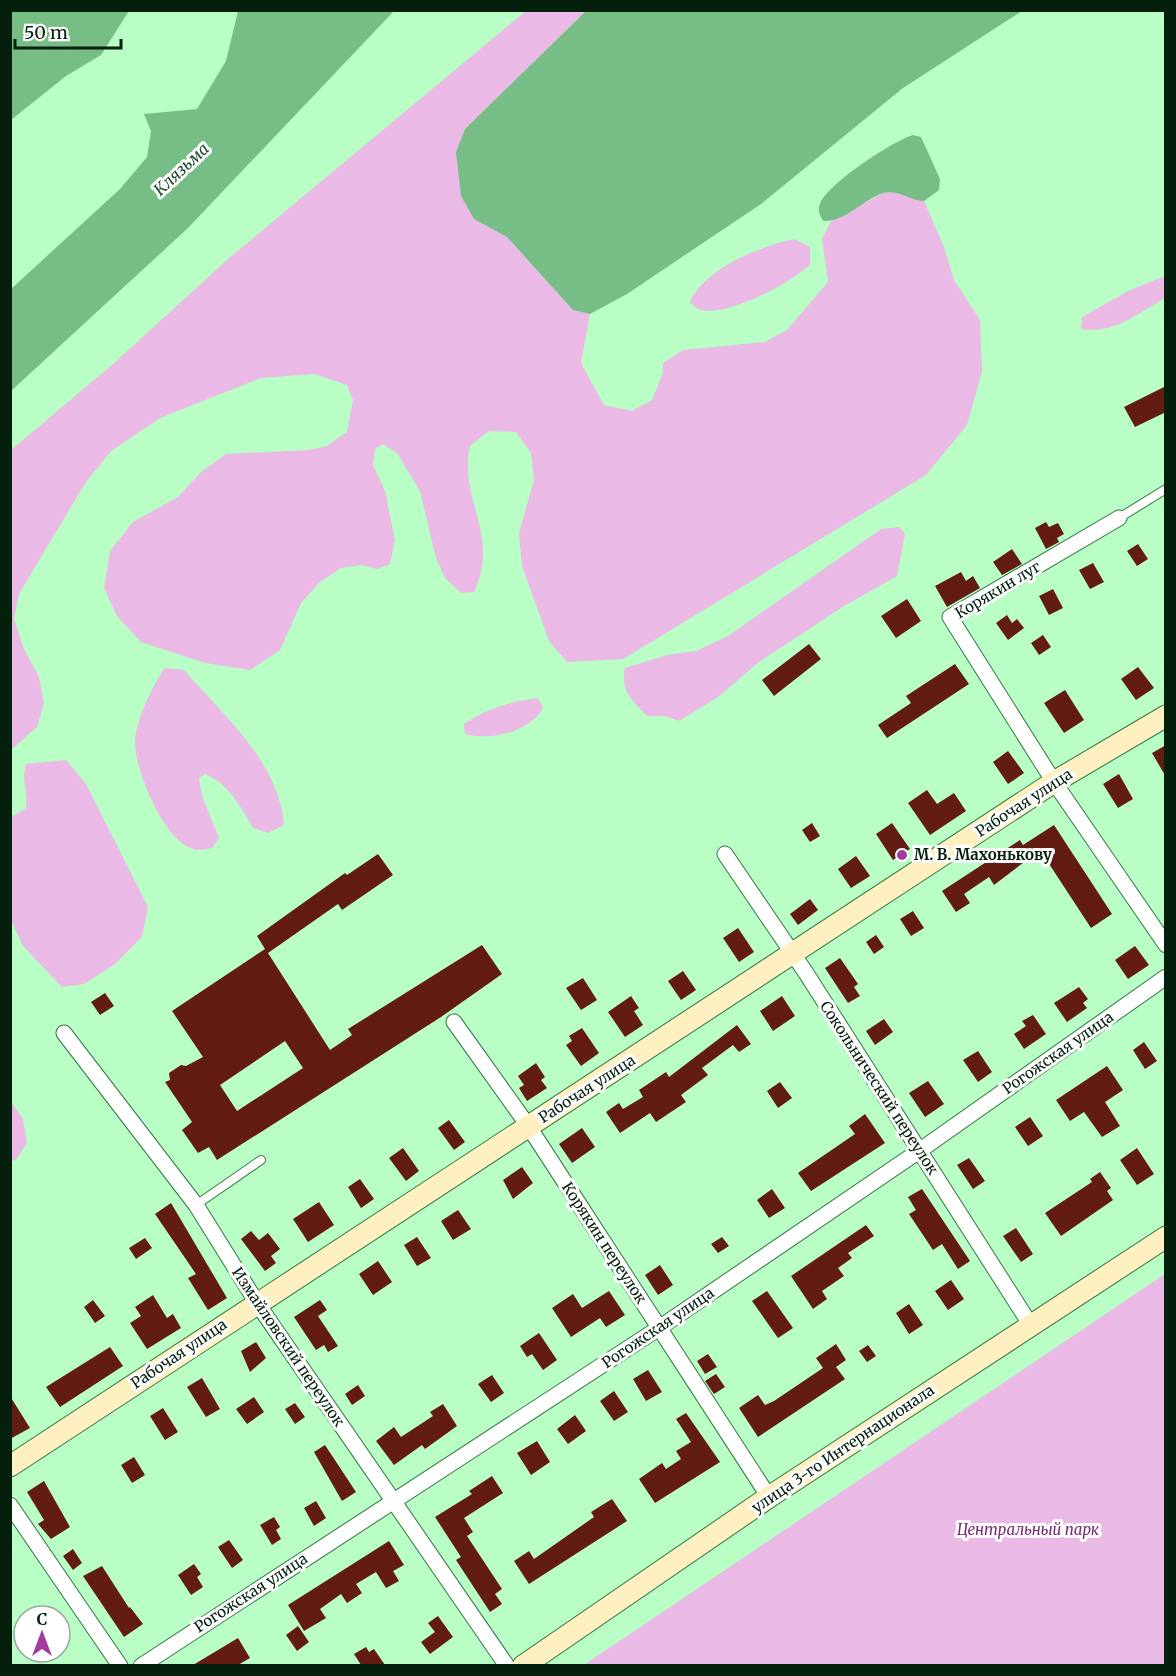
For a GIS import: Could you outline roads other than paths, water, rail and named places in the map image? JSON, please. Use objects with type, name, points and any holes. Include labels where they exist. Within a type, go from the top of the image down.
[{"type":"main road","name":"Рабочая улица","points":[[10,1466],[794,955],[1054,782],[1166,716]]},
{"type":"main road","name":"улица 3-го Интернационала","points":[[524,1665],[770,1497],[1030,1324],[1166,1237]]},
{"type":"street","name":"Корякин луг","points":[[1054,782],[951,616],[1119,518]]},
{"type":"street","points":[[1054,782],[1166,945]]},
{"type":"street","name":"Сокольнический переулок","points":[[725,854],[794,955],[1030,1324]]},
{"type":"street","name":"Рогожская улица","points":[[141,1665],[659,1328],[920,1151],[1166,978]]},
{"type":"street","name":"Корякин переулок","points":[[454,1022],[530,1127],[770,1497]]},
{"type":"street","name":"Измайловский переулок","points":[[64,1033],[196,1205],[257,1303],[507,1665]]},
{"type":"street","points":[[10,1505],[120,1665]]},
{"type":"lane","points":[[1119,518],[1166,489]]},
{"type":"lane","points":[[196,1205],[261,1160]]},
{"type":"water","points":[[11,10],[129,11],[101,55],[66,76],[11,120]]},
{"type":"water","name":"Клязьма","points":[[238,11],[394,11],[188,228],[11,391],[11,289],[120,189],[147,157],[151,131],[144,114],[197,109],[226,61]]},
{"type":"water","points":[[586,11],[1022,11],[903,88],[761,204],[627,294],[590,314],[573,310],[507,237],[474,219],[461,196],[456,152],[465,129]]},
{"type":"water","points":[[913,135],[921,137],[940,179],[939,190],[924,201],[893,192],[883,193],[839,218],[823,221],[819,213],[819,206],[835,186],[877,154]]},
{"type":"place","name":"М. В. Махонькову","points":[[902,855]]},
{"type":"park label","name":"Центральный парк","points":[[1028,1530]]}]
